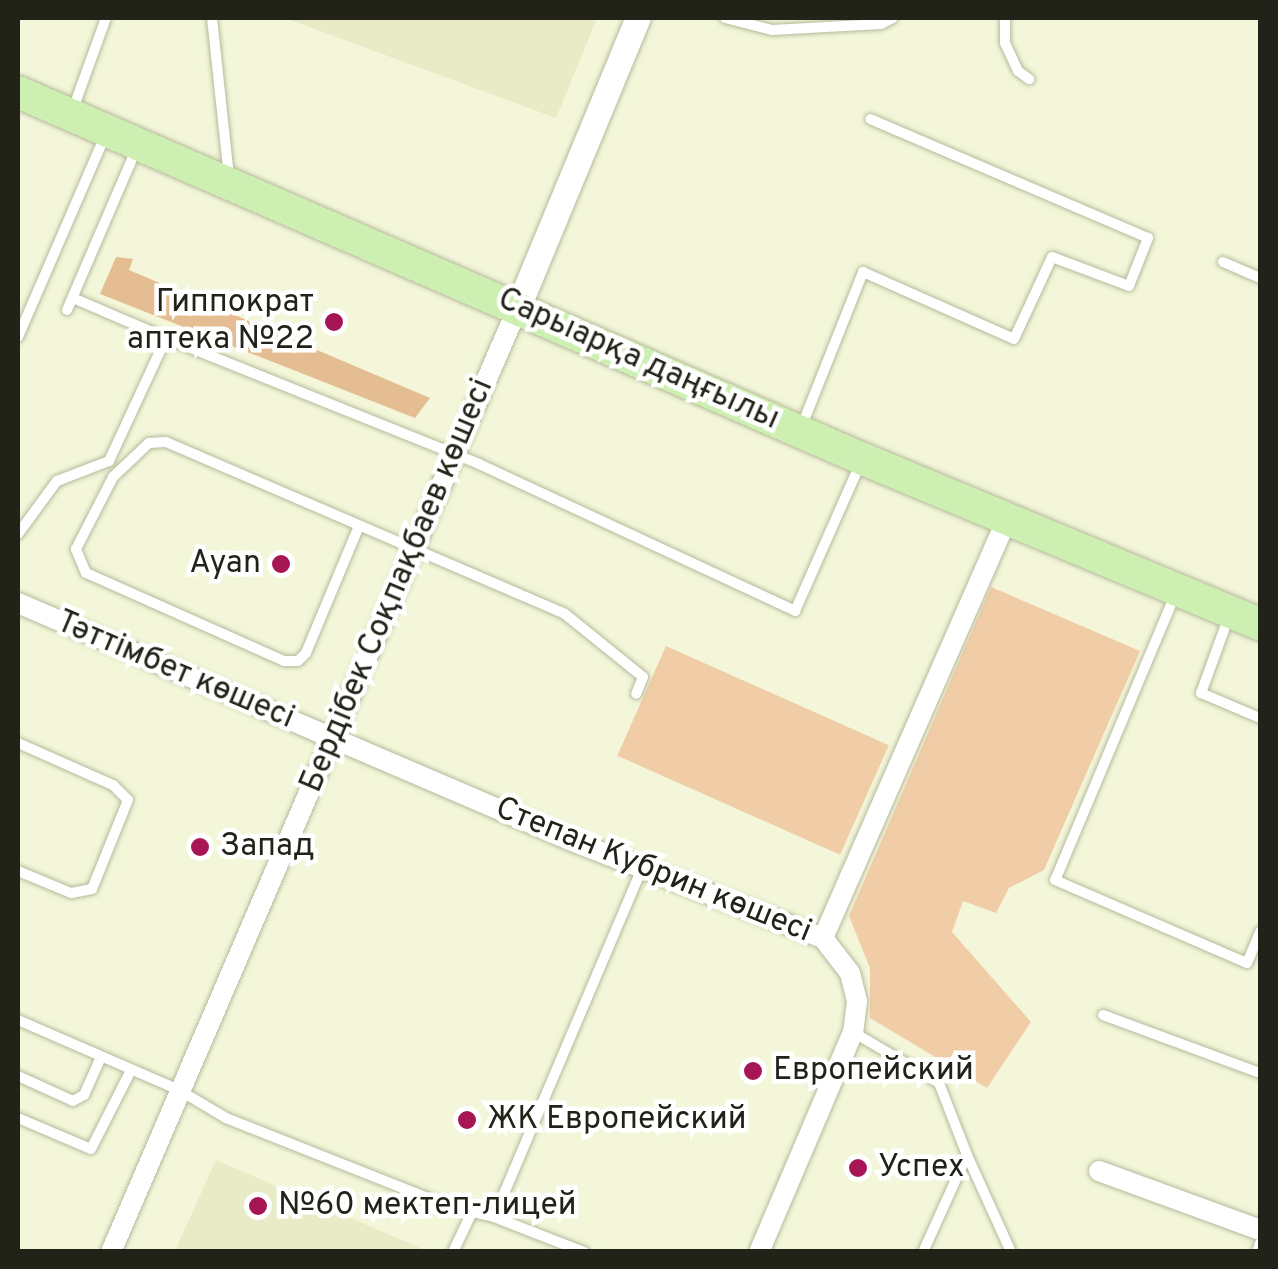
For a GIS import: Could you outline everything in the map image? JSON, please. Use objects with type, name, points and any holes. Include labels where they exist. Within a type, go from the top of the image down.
[{"type":"main road","name":"Сарыарқа даңғылы","points":[[18,92],[518,306],[799,432],[1246,618]]},
{"type":"street","points":[[518,306],[638,18]]},
{"type":"street","name":"Бердібек Соқпақбаев көшесі","points":[[111,1252],[518,306]]},
{"type":"street","points":[[822,938],[1007,519]]},
{"type":"street","name":"Тәттімбет көшесі","points":[[18,602],[333,739]]},
{"type":"street","name":"Степан Кубрин көшесі","points":[[333,739],[822,938],[850,973],[857,1001],[852,1032],[759,1252]]},
{"type":"street","points":[[1099,1172],[1260,1230]]},
{"type":"lane","points":[[71,115],[106,18]]},
{"type":"lane","points":[[212,18],[230,183]]},
{"type":"lane","points":[[725,18],[772,30],[881,24],[893,18]]},
{"type":"lane","points":[[1005,18],[1005,42],[1018,72],[1029,79]]},
{"type":"lane","points":[[799,432],[864,272],[1014,339],[1052,256],[1129,286],[1148,238],[870,119]]},
{"type":"lane","points":[[18,337],[108,130]]},
{"type":"lane","points":[[67,310],[138,144]]},
{"type":"lane","points":[[1224,262],[1260,278]]},
{"type":"lane","points":[[73,298],[454,454],[795,611],[863,459]]},
{"type":"lane","points":[[18,534],[58,481],[109,461],[166,338]]},
{"type":"lane","points":[[359,526],[306,652],[298,661],[284,661],[86,572],[76,549],[103,490],[149,443],[166,442],[565,614],[642,677],[636,694]]},
{"type":"lane","points":[[1178,590],[1055,880],[1248,963],[1260,932]]},
{"type":"lane","points":[[1246,618],[1201,693],[1260,718]]},
{"type":"lane","points":[[18,743],[113,785],[128,800],[92,890],[71,894],[18,871]]},
{"type":"lane","points":[[494,1217],[642,867]]},
{"type":"lane","points":[[1103,1015],[1260,1073]]},
{"type":"lane","points":[[18,1020],[179,1090],[226,1118],[584,1252]]},
{"type":"lane","points":[[852,1032],[939,1084],[1011,1252]]},
{"type":"lane","points":[[18,1076],[73,1101],[84,1095],[101,1057]]},
{"type":"lane","points":[[18,1118],[90,1149],[130,1070]]},
{"type":"lane","points":[[923,1252],[967,1155]]},
{"type":"lane","points":[[453,1252],[472,1212]]},
{"type":"lane","points":[[1257,1252],[1260,1243]]},
{"type":"shaded area","points":[[285,18],[597,18],[556,118]]},
{"type":"shaded area","points":[[116,257],[133,259],[129,270],[430,398],[415,418],[100,294]]},
{"type":"shaded area","points":[[991,587],[1140,651],[1044,870],[1009,888],[996,913],[963,901],[952,932],[1031,1022],[987,1088],[870,1018],[870,968],[849,916]]},
{"type":"shaded area","points":[[666,646],[889,745],[840,855],[617,756]]},
{"type":"shaded area","name":"№60 мектеп-лицей","points":[[216,1160],[427,1251],[175,1251]]},
{"type":"place","name":"Гиппократ аптека №22","points":[[334,322]]},
{"type":"place","name":"Ayan","points":[[281,564]]},
{"type":"place","name":"Запад","points":[[200,847]]},
{"type":"place","name":"Европейский","points":[[753,1071]]},
{"type":"place","name":"ЖК Европейский","points":[[467,1120]]},
{"type":"place","name":"Успех","points":[[858,1168]]},
{"type":"place","name":"№60 мектеп-лицей","points":[[258,1206]]}]
